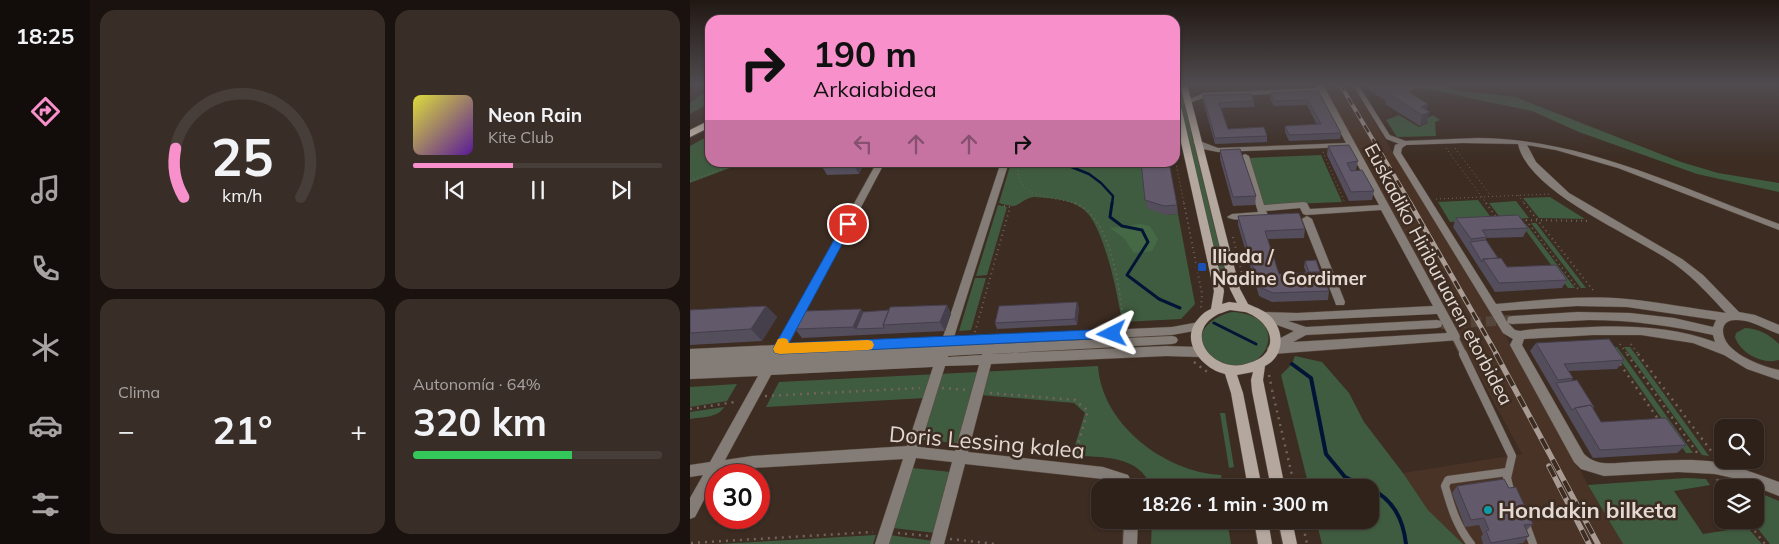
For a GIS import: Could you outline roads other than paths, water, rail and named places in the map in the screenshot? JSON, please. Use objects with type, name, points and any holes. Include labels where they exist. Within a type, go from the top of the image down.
[{"type":"main road","points":[[690,124],[705,116]]},
{"type":"main road","points":[[690,134],[705,126]]},
{"type":"street","points":[[1189,109],[1235,289],[1244,307]]},
{"type":"street","name":"Euskadiko Hiriburuaren etorbidea","points":[[1332,109],[1455,337]]},
{"type":"street","points":[[1180,120],[1219,291],[1216,310]]},
{"type":"street","points":[[1404,142],[1475,140],[1522,142],[1570,151],[1610,162],[1779,227]]},
{"type":"street","points":[[1197,142],[1211,149],[1218,150],[1350,145]]},
{"type":"street","name":"Euskadiko Hiriburuaren etorbidea","points":[[1404,142],[1398,147],[1397,153],[1507,330],[1518,338],[1517,350],[1580,458],[1586,465],[1604,470],[1678,466],[1715,468],[1733,472],[1779,489]]},
{"type":"street","points":[[1522,142],[1524,150],[1536,167],[1553,185],[1566,195],[1679,262],[1699,278],[1732,316]]},
{"type":"street","points":[[1202,161],[1218,150]]},
{"type":"street","points":[[1245,156],[1264,222],[1273,221]]},
{"type":"street","points":[[780,349],[878,167]]},
{"type":"street","points":[[884,538],[1003,167]]},
{"type":"street","points":[[1232,217],[1304,205],[1304,217],[1340,302]]},
{"type":"street","points":[[1304,217],[1348,210],[1378,208]]},
{"type":"street","points":[[1493,308],[1599,302],[1625,303],[1702,315],[1732,316],[1761,320],[1779,330]]},
{"type":"street","points":[[1265,367],[1230,371],[1211,364],[1199,352],[1195,339],[1198,326],[1216,310],[1230,306],[1244,307],[1306,331]]},
{"type":"street","points":[[1265,316],[1297,317],[1440,310]]},
{"type":"street","points":[[1265,316],[1274,328],[1276,340],[1265,367],[1257,380],[1276,479]]},
{"type":"street","points":[[1512,320],[1601,316],[1629,317],[1683,324],[1718,332]]},
{"type":"street","points":[[1730,352],[1722,342],[1718,332],[1720,323],[1732,316]]},
{"type":"street","points":[[1274,348],[1290,337],[1306,331],[1437,324]]},
{"type":"street","points":[[690,374],[767,371],[944,352],[972,340],[1172,331],[1198,326]]},
{"type":"street","points":[[1518,338],[1593,330],[1641,331],[1686,337],[1730,352],[1753,368],[1779,375]]},
{"type":"street","points":[[1274,348],[1455,337]]},
{"type":"street","points":[[987,355],[1172,340]]},
{"type":"street","points":[[690,354],[780,349],[944,352],[987,355],[1199,352]]},
{"type":"street","points":[[690,364],[944,352]]},
{"type":"street","points":[[938,541],[987,355]]},
{"type":"street","points":[[716,464],[767,371]]},
{"type":"street","points":[[1230,371],[1238,398],[1253,479]]},
{"type":"street","name":"Doris Lessing kalea","points":[[737,464],[913,452],[1103,473],[1117,476],[1120,479]]},
{"type":"street","name":"Doris Lessing kalea","points":[[690,471],[705,468]]},
{"type":"street","points":[[690,512],[705,484]]},
{"type":"street","points":[[1130,544],[1131,529]]},
{"type":"street","points":[[1262,529],[1265,544]]},
{"type":"street","points":[[1287,529],[1290,544]]},
{"type":"lane","name":"Euskadiko Hiriburuaren etorbidea","points":[[1371,109],[1388,137],[1404,142]]},
{"type":"lane","name":"Euskadiko Hiriburuaren etorbidea","points":[[1455,337],[1512,456],[1507,472]]},
{"type":"lane","points":[[1471,544],[1464,536],[1448,496],[1445,486],[1448,480],[1507,472],[1507,484],[1516,502]]},
{"type":"lane","points":[[1520,511],[1534,544]]},
{"type":"waterway","points":[[1072,167],[1089,174],[1101,183],[1113,196],[1112,204]]},
{"type":"waterway","points":[[1112,203],[1110,217],[1122,226],[1142,230],[1148,242],[1127,275],[1159,299],[1180,308]]},
{"type":"waterway","points":[[1214,323],[1256,344]]},
{"type":"waterway","points":[[1292,364],[1311,378],[1326,454],[1345,477],[1349,479]]},
{"type":"waterway","points":[[1379,494],[1396,511],[1405,535],[1406,544]]},
{"type":"tunnel","points":[[1441,324],[1512,320]]},
{"type":"railway","points":[[1355,109],[1411,204]]},
{"type":"railway","points":[[1410,203],[1497,355]]},
{"type":"railway","points":[[1496,354],[1598,544]]},
{"type":"railway","points":[[1549,466],[1589,544]]},
{"type":"place","name":"Iliada / Nadine Gordimer","points":[[1202,267]]},
{"type":"place","name":"Hondakin bilketa","points":[[1488,510]]}]
